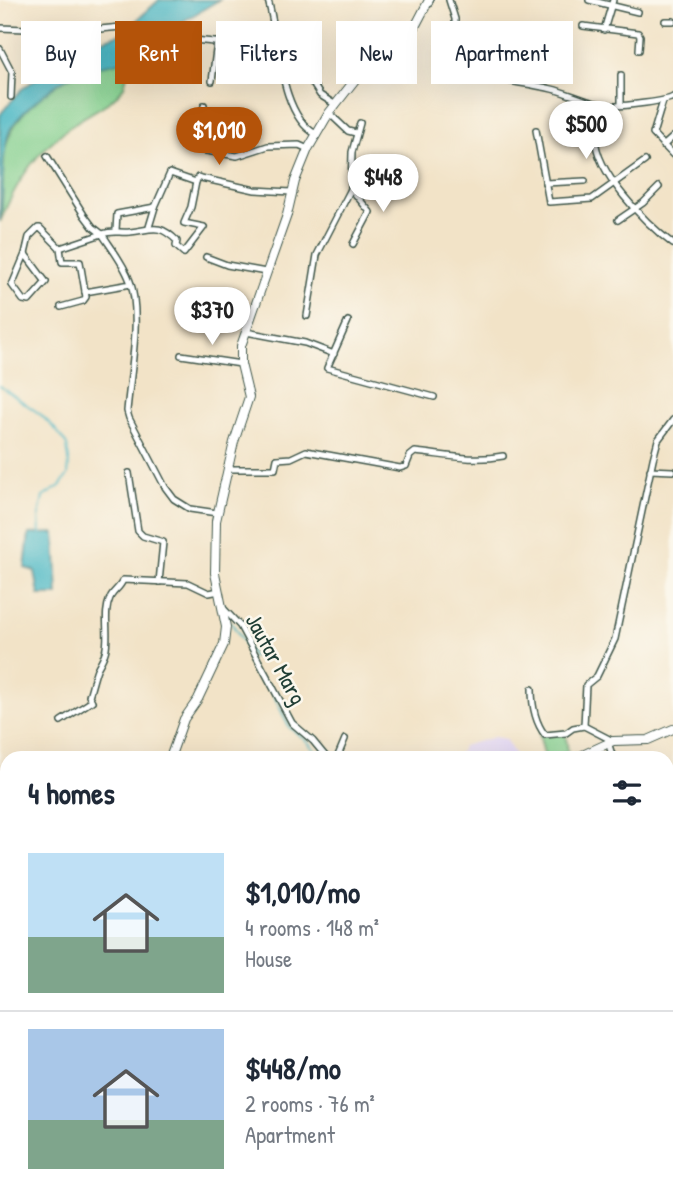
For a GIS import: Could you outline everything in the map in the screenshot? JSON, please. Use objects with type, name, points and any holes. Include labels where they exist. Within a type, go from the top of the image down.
[{"type":"street","points":[[268,0],[275,21]]},
{"type":"street","points":[[173,751],[184,719],[198,699],[224,644],[226,627],[214,558],[217,513],[248,397],[241,364],[241,346],[284,223],[291,192],[308,149],[329,113],[358,76],[401,49],[429,0]]},
{"type":"street","points":[[449,0],[454,19],[458,65],[500,80],[554,89],[617,106],[670,100]]},
{"type":"street","points":[[589,1],[612,3],[638,12]]},
{"type":"street","points":[[604,30],[612,3]]},
{"type":"street","points":[[665,21],[673,21]]},
{"type":"street","points":[[583,26],[638,33],[639,50]]},
{"type":"street","points":[[0,28],[79,31],[121,27],[134,35],[138,45],[169,38],[216,42]]},
{"type":"street","points":[[0,49],[12,72],[10,97]]},
{"type":"street","points":[[212,81],[216,50]]},
{"type":"street","points":[[621,75],[617,106],[595,137],[599,159],[635,209],[673,244]]},
{"type":"street","points":[[285,84],[292,104],[306,128],[316,134]]},
{"type":"street","points":[[313,84],[320,95],[336,105]]},
{"type":"street","points":[[670,100],[653,134],[673,155]]},
{"type":"street","points":[[204,105],[200,150],[237,156],[268,146],[299,145],[308,149]]},
{"type":"street","points":[[329,113],[348,131],[356,133]]},
{"type":"street","points":[[307,316],[317,255],[351,189],[352,152],[359,124]]},
{"type":"street","points":[[536,130],[549,202],[592,199],[645,161]]},
{"type":"street","points":[[663,146],[673,137]]},
{"type":"street","points":[[47,156],[84,215],[102,234],[123,265],[131,284],[133,362],[127,411],[129,418],[174,499],[190,509],[217,513]]},
{"type":"street","points":[[149,227],[170,173],[196,182]]},
{"type":"street","points":[[60,248],[116,230],[128,232],[149,227],[158,228],[174,237],[177,241],[176,247],[184,253],[204,227],[184,223],[198,177],[255,190],[291,192]]},
{"type":"street","points":[[545,183],[585,181]]},
{"type":"street","points":[[618,220],[659,187]]},
{"type":"street","points":[[351,189],[370,212],[353,244]]},
{"type":"street","points":[[116,230],[117,214],[155,207]]},
{"type":"street","points":[[25,254],[46,282],[29,301],[23,300],[12,285],[29,237],[38,228],[60,248],[62,262],[80,262],[85,292],[83,301],[61,307]]},
{"type":"street","points":[[206,257],[228,265],[266,272]]},
{"type":"street","points":[[85,292],[131,284]]},
{"type":"street","points":[[348,321],[327,369],[434,397]]},
{"type":"street","points":[[246,332],[305,343],[334,354]]},
{"type":"street","points":[[181,355],[241,364]]},
{"type":"street","points":[[584,726],[586,685],[597,676],[615,639],[650,470],[658,440],[673,420]]},
{"type":"street","points":[[229,469],[275,469],[278,459],[291,458],[306,451],[400,468],[406,466],[415,452],[489,459],[503,456]]},
{"type":"street","points":[[650,470],[673,471]]},
{"type":"street","points":[[129,473],[138,531],[143,536],[163,542],[159,582]]},
{"type":"street","points":[[61,721],[92,701],[89,696],[96,670],[105,657],[106,612],[112,593],[120,589],[126,579],[188,583],[209,593],[219,591]]},
{"type":"street","name":"Jautar Marg","points":[[223,608],[240,626],[292,723],[321,751]]},
{"type":"street","points":[[532,689],[536,722],[545,735],[566,733],[573,728],[584,726],[611,742]]},
{"type":"street","points":[[591,751],[611,742],[648,740],[673,729]]},
{"type":"street","points":[[340,751],[345,739]]},
{"type":"street","points":[[611,742],[612,751]]},
{"type":"shaded area","points":[[494,737],[505,739],[513,751],[460,751],[463,746]]},
{"type":"green space","points":[[115,62],[115,84],[124,84],[123,88],[107,103],[75,123],[49,144],[21,179],[0,222],[4,157],[12,129],[31,105],[58,84],[101,84],[101,65]]},
{"type":"green space","points":[[565,731],[568,751],[543,751],[539,734]]},
{"type":"water","points":[[159,0],[219,0],[183,21],[136,21]]},
{"type":"water","points":[[115,36],[115,63],[101,66],[101,41]]},
{"type":"water","points":[[29,84],[59,84],[23,113],[10,130],[4,162],[0,221],[0,116]]},
{"type":"water","points":[[55,533],[58,595],[39,595],[35,571],[25,568],[29,534]]},
{"type":"waterway","points":[[0,386],[40,414],[67,445],[68,475],[60,486],[43,497],[39,516],[40,534]]},
{"type":"waterway","points":[[231,622],[253,657]]},
{"type":"waterway","points":[[274,695],[289,727],[315,751]]}]
